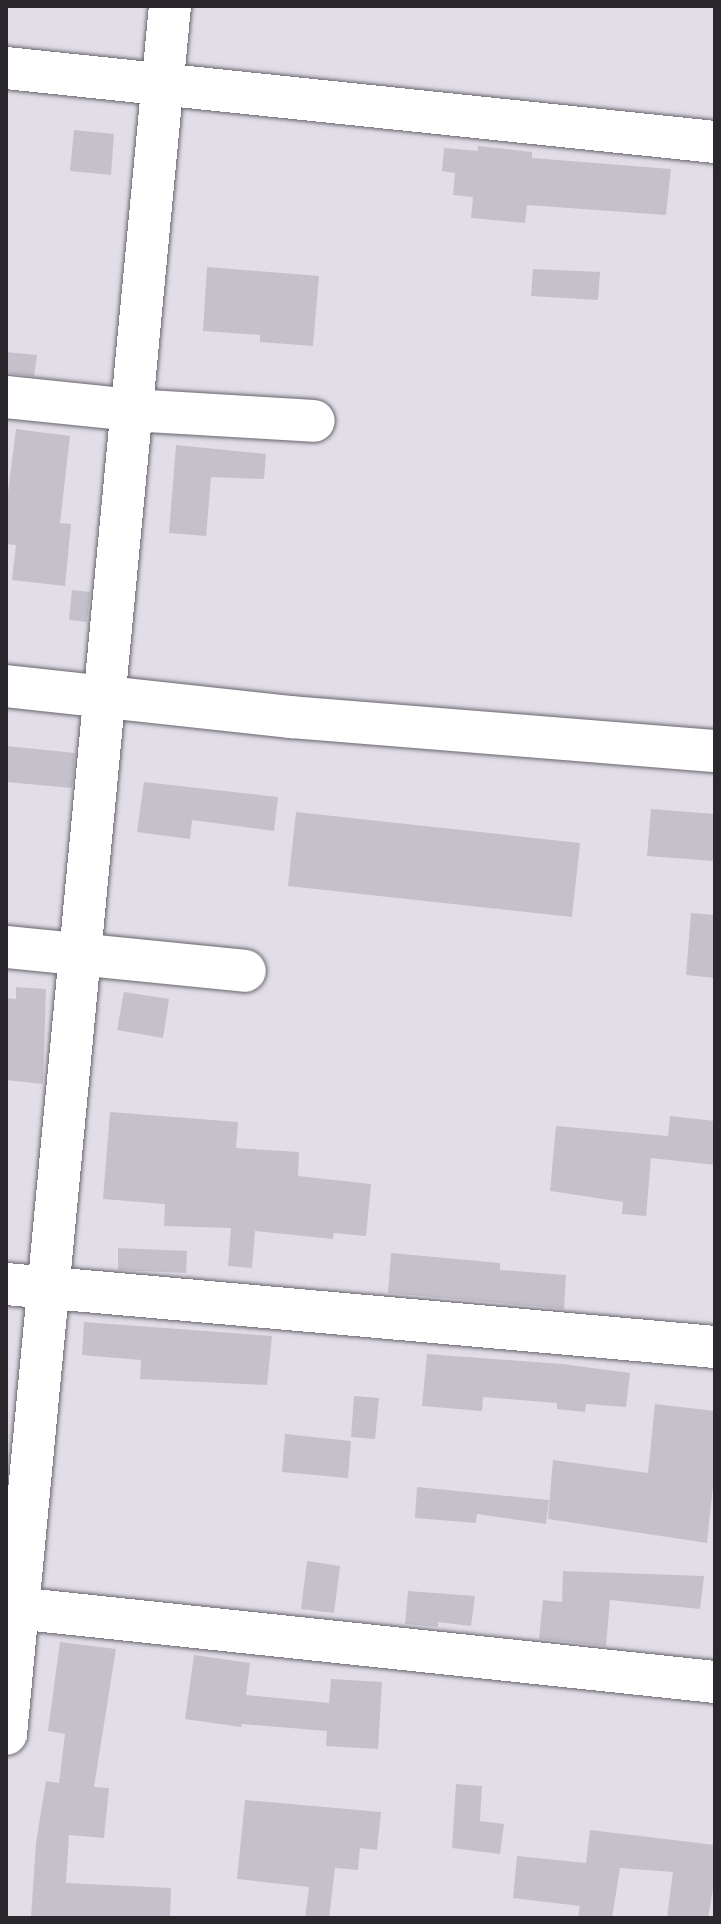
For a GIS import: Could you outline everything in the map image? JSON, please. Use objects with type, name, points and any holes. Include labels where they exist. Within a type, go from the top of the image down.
[{"type":"street","points":[[6,1734],[12,1607],[48,1288],[170,6]]},
{"type":"street","points":[[6,68],[715,142]]},
{"type":"street","points":[[6,397],[131,410],[314,421]]},
{"type":"street","points":[[6,686],[291,717],[715,751]]},
{"type":"street","points":[[6,947],[245,971]]},
{"type":"street","points":[[6,1284],[715,1347]]},
{"type":"street","points":[[12,1607],[715,1682]]},
{"type":"building","points":[[74,130],[114,134],[111,175],[70,171]]},
{"type":"building","points":[[478,146],[532,152],[532,158],[671,169],[666,215],[527,205],[525,223],[471,218],[473,197],[453,195],[455,173],[442,171],[444,148],[478,151]]},
{"type":"building","points":[[207,267],[319,276],[313,346],[260,342],[260,335],[203,331]]},
{"type":"building","points":[[533,269],[600,272],[598,300],[531,296]]},
{"type":"building","points":[[6,352],[37,355],[34,376],[6,373]]},
{"type":"building","points":[[16,429],[70,436],[60,523],[71,524],[65,586],[12,580],[16,545],[6,544],[6,508]]},
{"type":"building","points":[[176,445],[266,454],[264,479],[211,477],[206,536],[169,533]]},
{"type":"building","points":[[72,590],[90,592],[87,622],[69,620]]},
{"type":"building","points":[[6,746],[75,753],[72,788],[6,782]]},
{"type":"building","points":[[144,782],[278,797],[274,831],[192,820],[190,839],[137,832]]},
{"type":"building","points":[[651,809],[715,814],[715,861],[647,856]]},
{"type":"building","points":[[296,812],[580,843],[572,917],[288,886]]},
{"type":"building","points":[[691,913],[715,915],[715,978],[686,975]]},
{"type":"building","points":[[16,987],[46,989],[43,1084],[6,1080],[6,998],[16,999]]},
{"type":"building","points":[[124,992],[169,999],[163,1038],[117,1030]]},
{"type":"building","points":[[110,1112],[238,1122],[236,1148],[299,1152],[298,1176],[371,1184],[366,1236],[334,1233],[333,1239],[255,1231],[252,1268],[228,1266],[231,1228],[164,1226],[165,1204],[103,1199]]},
{"type":"building","points":[[670,1116],[715,1121],[715,1165],[651,1158],[646,1216],[622,1214],[623,1202],[550,1191],[556,1126],[668,1136]]},
{"type":"building","points":[[118,1248],[187,1251],[186,1273],[118,1270]]},
{"type":"building","points":[[391,1253],[500,1263],[500,1270],[566,1275],[564,1309],[388,1293]]},
{"type":"building","points":[[84,1322],[272,1336],[267,1385],[140,1379],[141,1360],[82,1355]]},
{"type":"building","points":[[427,1354],[562,1364],[630,1373],[626,1407],[586,1404],[585,1412],[557,1409],[557,1403],[483,1397],[482,1411],[422,1406]]},
{"type":"building","points":[[354,1396],[379,1398],[375,1439],[351,1437]]},
{"type":"building","points":[[655,1404],[715,1411],[715,1467],[707,1543],[548,1519],[553,1460],[648,1473]]},
{"type":"building","points":[[285,1434],[351,1441],[348,1478],[282,1472]]},
{"type":"building","points":[[417,1487],[549,1500],[546,1524],[477,1514],[476,1523],[415,1518]]},
{"type":"building","points":[[307,1561],[340,1566],[334,1613],[301,1609]]},
{"type":"building","points":[[563,1571],[704,1576],[700,1609],[610,1600],[606,1646],[539,1639],[543,1600],[562,1602]]},
{"type":"building","points":[[408,1591],[475,1596],[471,1626],[438,1622],[438,1627],[405,1624]]},
{"type":"building","points":[[60,1642],[116,1649],[94,1787],[109,1788],[104,1838],[69,1835],[66,1883],[171,1888],[170,1918],[31,1918],[36,1843],[46,1781],[59,1783],[65,1734],[48,1731]]},
{"type":"building","points":[[194,1655],[250,1663],[246,1695],[329,1703],[331,1679],[382,1682],[378,1749],[326,1746],[327,1731],[242,1724],[241,1727],[185,1719]]},
{"type":"building","points":[[456,1784],[482,1786],[480,1821],[504,1824],[500,1854],[452,1848]]},
{"type":"building","points":[[245,1800],[381,1812],[377,1850],[360,1848],[358,1870],[335,1868],[329,1918],[305,1918],[309,1887],[237,1879]]},
{"type":"building","points":[[590,1830],[715,1845],[715,1877],[708,1918],[667,1918],[673,1872],[620,1868],[612,1918],[578,1918],[580,1906],[513,1898],[517,1856],[586,1863]]}]
